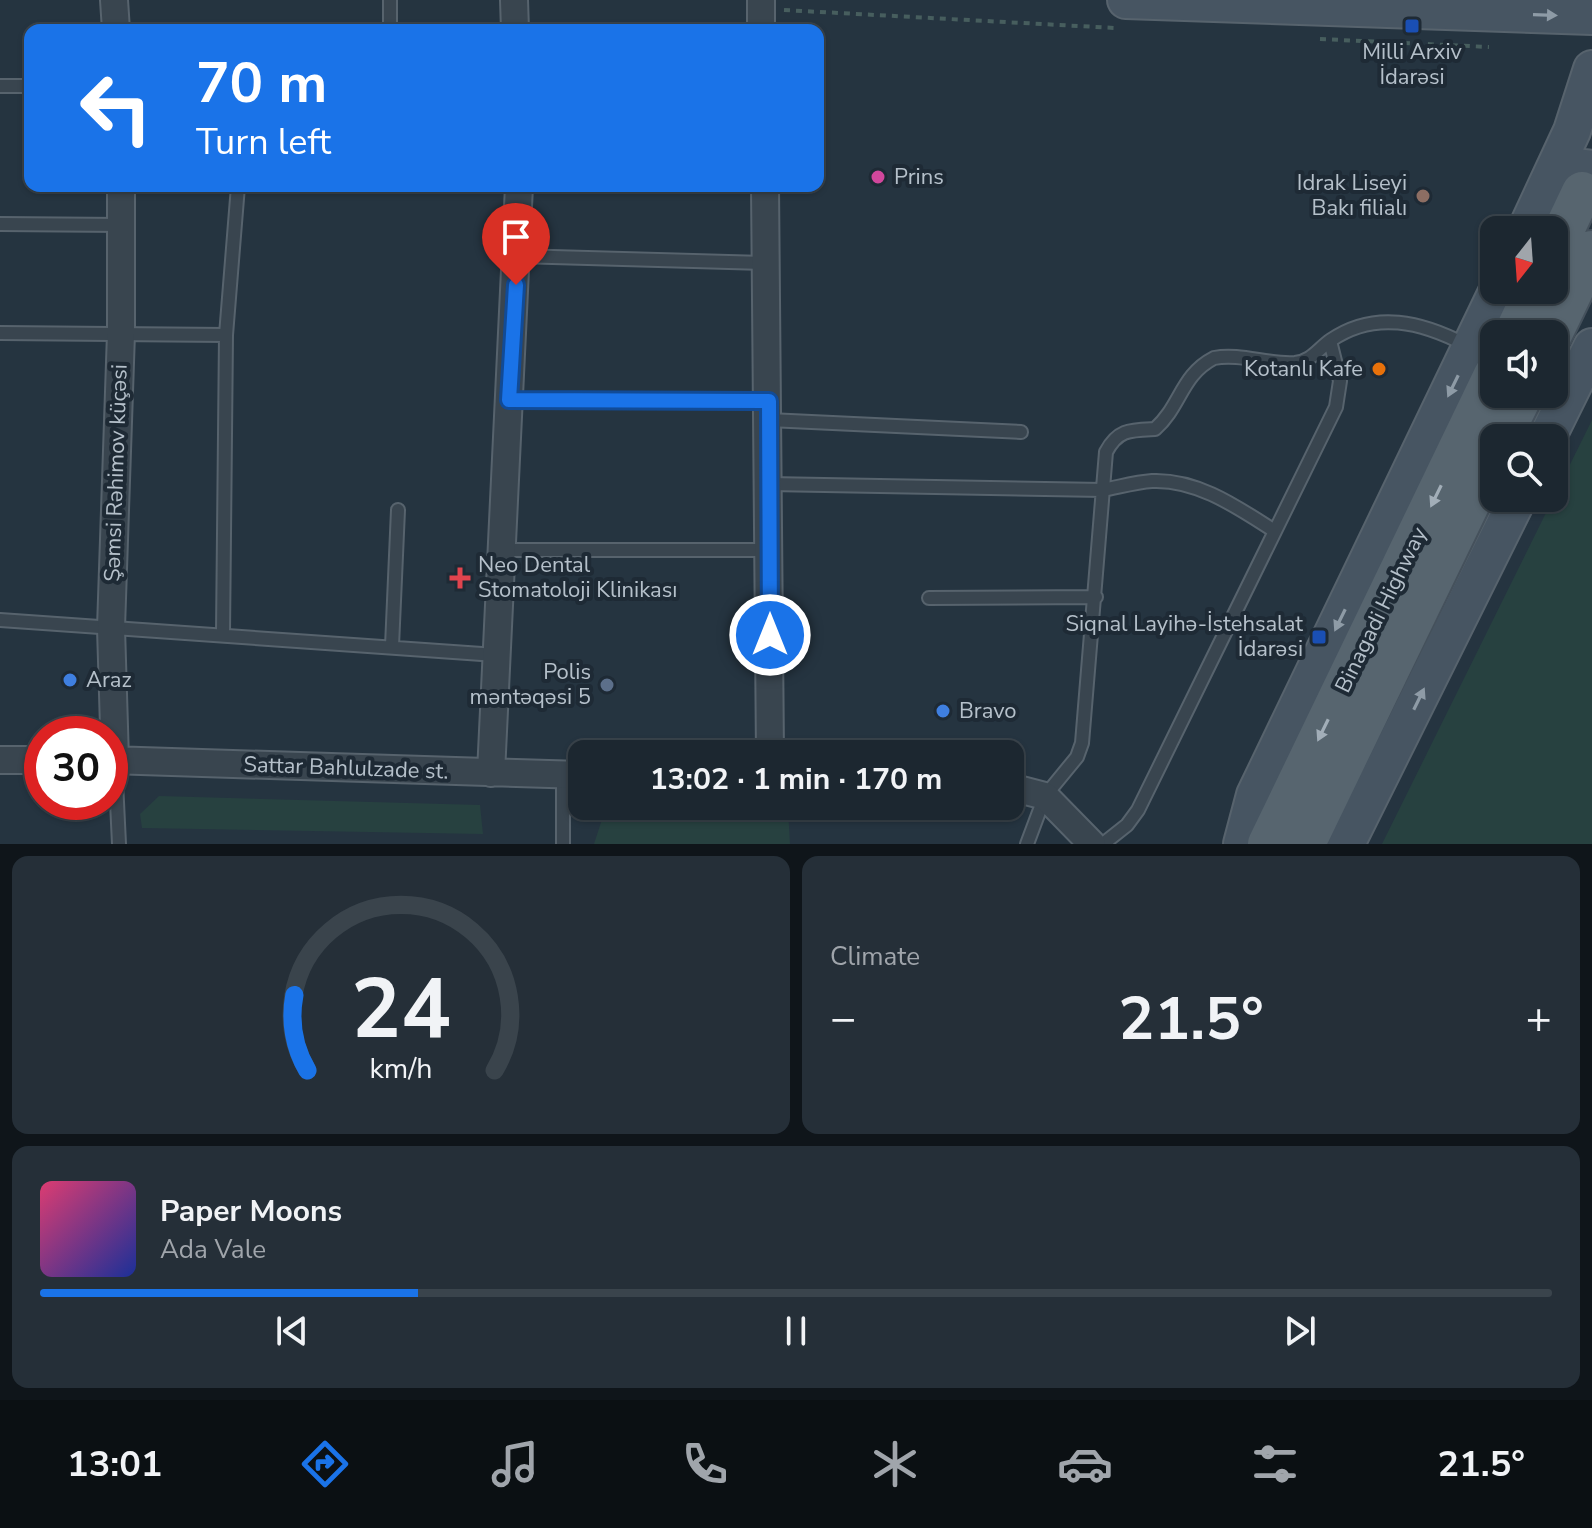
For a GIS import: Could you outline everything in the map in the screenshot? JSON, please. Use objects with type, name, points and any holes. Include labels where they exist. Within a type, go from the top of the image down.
[{"type":"main road","points":[[1442,12],[1507,0]]},
{"type":"main road","points":[[1125,14],[1442,12],[1592,16]]},
{"type":"main road","points":[[1533,216],[1572,131],[1592,69]]},
{"type":"main road","points":[[1533,216],[1568,166],[1587,181],[1568,221]]},
{"type":"main road","points":[[1559,320],[1592,251]]},
{"type":"main road","points":[[1554,424],[1592,347]]},
{"type":"main road","points":[[1242,844],[1255,795],[1480,365]]},
{"type":"main road","name":"Binagadi Highway","points":[[1268,844],[1480,366]]},
{"type":"main road","name":"Binagadi Highway","points":[[1305,844],[1480,482]]},
{"type":"main road","points":[[1346,844],[1511,512]]},
{"type":"street","points":[[114,0],[116,24]]},
{"type":"street","points":[[514,0],[515,24]]},
{"type":"street","name":"Şəmsi Rəhimov küçəsi","points":[[112,716],[111,628],[121,333],[121,192]]},
{"type":"street","points":[[491,773],[519,192]]},
{"type":"street","points":[[765,192],[770,740]]},
{"type":"street","points":[[0,760],[24,760]]},
{"type":"street","name":"Sattar Bahlulzade st.","points":[[128,761],[568,775]]},
{"type":"street","points":[[1024,791],[1045,796],[1092,844]]},
{"type":"street","points":[[1228,844],[1255,795]]},
{"type":"lane","points":[[390,0],[390,24]]},
{"type":"lane","points":[[0,86],[24,86]]},
{"type":"lane","points":[[223,633],[226,335],[238,192]]},
{"type":"lane","points":[[0,224],[122,225]]},
{"type":"lane","points":[[517,256],[767,263]]},
{"type":"lane","points":[[1027,844],[1045,796],[1077,757],[1082,743],[1106,452],[1113,438],[1123,431],[1155,429],[1179,398],[1187,378],[1201,364],[1223,356],[1293,363],[1311,359],[1330,341],[1359,325],[1396,321],[1419,324],[1480,360]]},
{"type":"lane","points":[[0,333],[226,335]]},
{"type":"lane","points":[[1103,844],[1127,825],[1138,810],[1336,407],[1340,381],[1330,341]]},
{"type":"lane","points":[[509,400],[769,411],[1021,432]]},
{"type":"lane","points":[[769,484],[1103,490],[1154,481],[1196,487],[1226,500],[1273,530]]},
{"type":"lane","points":[[392,646],[398,510]]},
{"type":"lane","points":[[502,550],[769,550]]},
{"type":"lane","points":[[929,598],[1096,597]]},
{"type":"lane","points":[[0,620],[223,633],[496,655]]},
{"type":"lane","points":[[563,844],[568,806]]},
{"type":"lane","points":[[117,820],[119,844]]},
{"type":"path","points":[[761,13],[1125,14]]},
{"type":"path","points":[[1314,38],[1489,47]]},
{"type":"green space","points":[[1592,420],[1592,844],[1382,844],[1546,512],[1568,512],[1568,468]]},
{"type":"green space","points":[[159,796],[480,805],[483,834],[142,828],[140,814]]},
{"type":"green space","points":[[602,820],[789,820],[790,844],[594,844]]},
{"type":"place","name":"Milli Arxiv İdarəsi","points":[[1412,26]]},
{"type":"place","name":"Prins","points":[[878,177]]},
{"type":"place","name":"Idrak Liseyi Bakı filialı","points":[[1423,196]]},
{"type":"place","name":"Kotanlı Kafe","points":[[1379,369]]},
{"type":"place","name":"Neo Dental Stomatoloji Klinikası","points":[[460,578]]},
{"type":"place","name":"Siqnal Layihə-İstehsalat İdarəsi","points":[[1319,637]]},
{"type":"place","name":"Araz","points":[[70,680]]},
{"type":"place","name":"Polis məntəqəsi 5","points":[[607,685]]},
{"type":"place","name":"Bravo","points":[[943,711]]},
{"type":"route","points":[[516,285],[509,400],[769,401],[770,635]]}]
